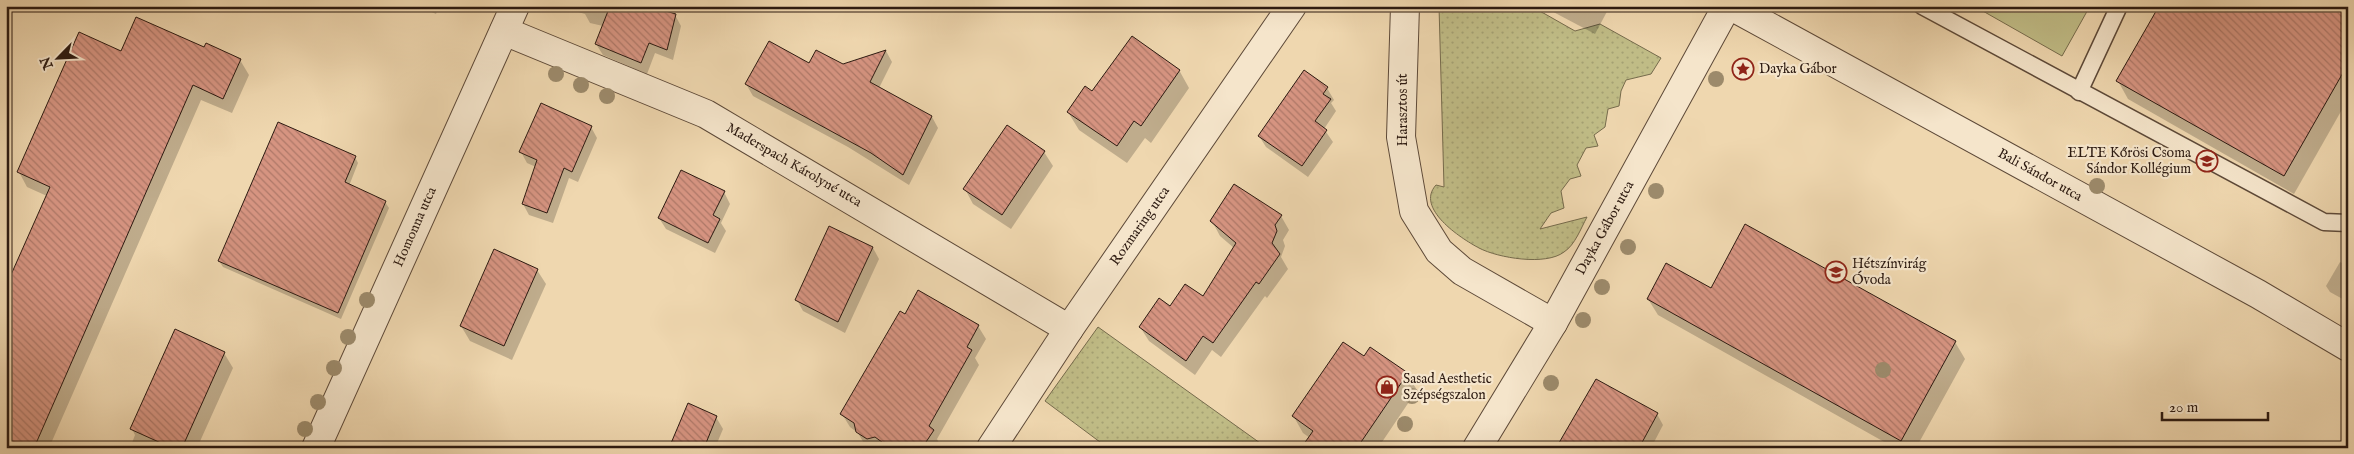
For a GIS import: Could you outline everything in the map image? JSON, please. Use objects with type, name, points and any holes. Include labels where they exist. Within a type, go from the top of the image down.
[{"type":"street","name":"Homonna utca","points":[[316,448],[515,6]]},
{"type":"street","name":"Rozmaring utca","points":[[991,448],[1069,329],[1292,6]]},
{"type":"street","name":"Harasztos út","points":[[1405,6],[1401,137],[1414,211],[1438,251],[1462,271],[1553,323]]},
{"type":"street","name":"Dayka Gábor utca","points":[[1478,448],[1513,393],[1553,323],[1727,6]]},
{"type":"street","name":"Bali Sándor utca","points":[[1731,6],[2258,294],[2348,347]]},
{"type":"street","name":"Maderspach Károlyné utca","points":[[504,30],[706,114],[1069,329]]},
{"type":"lane","points":[[1922,6],[2324,222],[2348,223]]},
{"type":"lane","points":[[2079,92],[2120,6]]},
{"type":"shaded area","points":[[1439,6],[1531,6],[1575,31],[1600,24],[1661,58],[1651,74],[1626,80],[1621,91],[1619,106],[1608,109],[1605,127],[1594,135],[1598,146],[1586,148],[1577,165],[1581,176],[1570,179],[1561,191],[1564,208],[1551,213],[1540,229],[1587,217],[1568,249],[1556,256],[1534,260],[1487,252],[1461,237],[1442,221],[1435,212],[1431,203],[1431,194],[1436,185],[1444,187]]},
{"type":"shaded area","points":[[1974,6],[2090,6],[2062,56]]},
{"type":"shaded area","points":[[1098,327],[1267,448],[1108,448],[1045,401]]},
{"type":"building","points":[[610,6],[648,6],[676,14],[667,50],[649,43],[641,63],[595,44]]},
{"type":"building","name":"ELTE Kőrösi Csoma Sándor Kollégium","points":[[2159,6],[2348,6],[2348,64],[2284,176],[2116,81]]},
{"type":"building","points":[[136,17],[204,47],[206,43],[241,59],[223,99],[193,85],[34,448],[23,448],[6,440],[6,286],[50,187],[17,172],[79,32],[121,51]]},
{"type":"building","points":[[1132,36],[1180,70],[1141,126],[1134,121],[1117,146],[1067,112],[1085,86],[1092,91]]},
{"type":"building","points":[[769,41],[809,63],[816,50],[843,64],[886,50],[870,82],[932,116],[903,175],[871,153],[745,84]]},
{"type":"building","points":[[1304,70],[1328,87],[1323,94],[1331,99],[1315,121],[1327,130],[1302,166],[1258,136]]},
{"type":"building","points":[[541,103],[592,126],[572,172],[564,168],[547,213],[522,204],[537,160],[519,152]]},
{"type":"building","points":[[278,122],[356,156],[345,182],[386,201],[338,313],[218,261]]},
{"type":"building","points":[[1007,125],[1045,151],[1002,215],[963,189]]},
{"type":"building","points":[[681,170],[725,191],[713,215],[720,219],[708,243],[658,218]]},
{"type":"building","points":[[1234,184],[1282,215],[1275,225],[1277,231],[1272,243],[1280,254],[1259,284],[1256,282],[1213,343],[1203,336],[1186,361],[1139,327],[1159,298],[1170,306],[1185,284],[1203,296],[1236,243],[1210,221]]},
{"type":"building","points":[[1745,224],[1956,341],[1901,441],[1647,299],[1666,263],[1711,288]]},
{"type":"building","points":[[829,226],[873,247],[838,322],[795,300]]},
{"type":"building","points":[[494,249],[538,269],[504,346],[460,326]]},
{"type":"building","points":[[918,290],[979,325],[967,347],[972,350],[929,426],[934,430],[922,448],[890,448],[875,437],[867,439],[856,432],[854,423],[840,414],[900,311],[905,314]]},
{"type":"building","points":[[175,329],[225,352],[182,448],[172,448],[130,429]]},
{"type":"building","points":[[1343,342],[1364,356],[1370,347],[1408,373],[1357,448],[1301,448],[1313,431],[1292,416]]},
{"type":"building","points":[[1596,379],[1658,413],[1639,448],[1556,448]]},
{"type":"building","points":[[688,403],[717,416],[704,448],[669,448]]},
{"type":"place","name":"Dayka Gábor","points":[[1743,69]]},
{"type":"place","name":"ELTE Kőrösi Csoma Sándor Kollégium","points":[[2207,161]]},
{"type":"place","name":"Hétszínvirág Óvoda","points":[[1836,272]]},
{"type":"place","name":"Sasad Aesthetic Szépségszalon","points":[[1387,387]]}]
